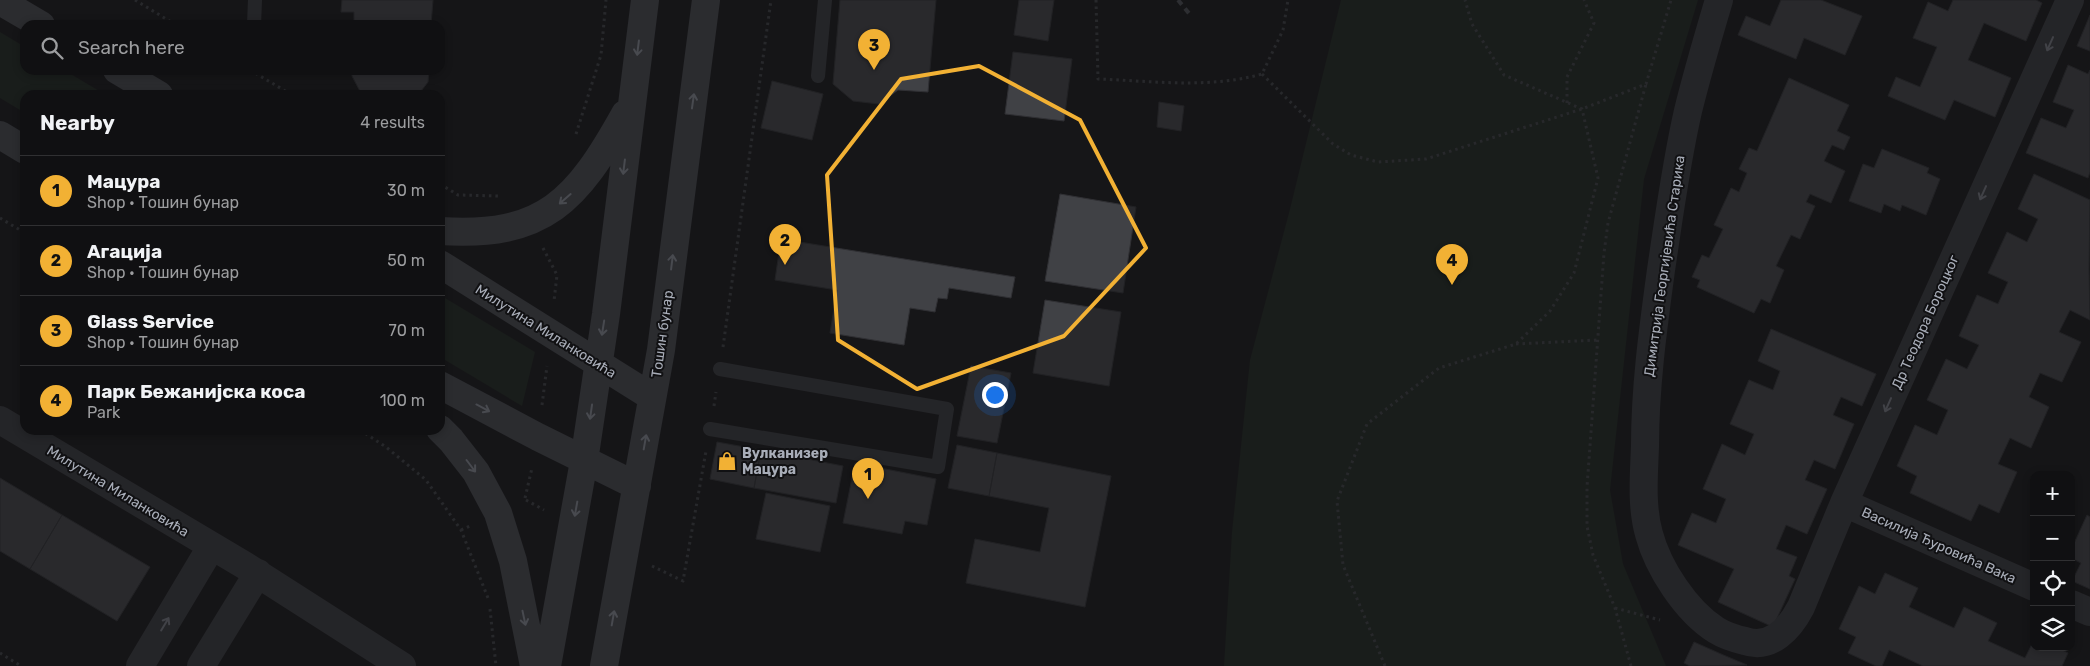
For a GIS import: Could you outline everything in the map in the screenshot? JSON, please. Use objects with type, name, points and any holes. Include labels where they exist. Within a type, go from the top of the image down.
[{"type":"main road","points":[[547,666],[584,461],[645,0]]},
{"type":"main road","name":"Тошин бунар","points":[[604,666],[660,350],[706,0]]},
{"type":"main road","points":[[0,1],[32,20]]},
{"type":"main road","points":[[125,75],[151,90]]},
{"type":"main road","points":[[445,232],[459,233],[503,230],[530,222],[568,198],[594,165],[632,101]]},
{"type":"main road","points":[[0,135],[20,147]]},
{"type":"main road","name":"Милутина Миланковића","points":[[445,267],[652,397]]},
{"type":"main road","points":[[445,388],[584,461],[637,486]]},
{"type":"main road","points":[[445,435],[476,472],[498,513],[513,561],[534,666]]},
{"type":"street","name":"Димитрија Георгијевића Старика","points":[[1719,0],[1688,112],[1672,199],[1650,353],[1645,424],[1645,505],[1648,533],[1657,558],[1692,609],[1716,631],[1747,642],[1767,642],[1775,639]]},
{"type":"street","name":"Др Теодора Бороцког","points":[[1775,639],[1795,618],[1801,607],[1844,503],[2070,0]]},
{"type":"street","name":"Милутина Миланковића","points":[[0,420],[20,432]]},
{"type":"street","name":"Милутина Миланковића","points":[[25,435],[258,573],[402,666]]},
{"type":"street","name":"Василија Ђуровића Вака","points":[[1844,503],[2030,585]]},
{"type":"street","points":[[140,666],[211,546]]},
{"type":"street","points":[[201,666],[258,573]]},
{"type":"street","points":[[2075,606],[2090,612]]},
{"type":"lane","points":[[254,20],[256,0]]},
{"type":"lane","points":[[818,76],[825,0]]},
{"type":"lane","points":[[710,429],[938,468],[947,409],[720,369]]},
{"type":"path","points":[[135,0],[168,20]]},
{"type":"path","points":[[573,141],[601,55],[606,0]]},
{"type":"path","points":[[668,574],[683,581],[720,369],[771,0]]},
{"type":"path","points":[[1096,0],[1098,79],[1214,83],[1241,80],[1262,74],[1283,30],[1288,0]]},
{"type":"path","points":[[1465,0],[1472,24],[1504,75],[1582,109]]},
{"type":"path","points":[[1567,103],[1567,77],[1594,23],[1584,0]]},
{"type":"path","points":[[1630,666],[1614,608],[1593,555],[1587,526],[1597,340],[1608,223],[1670,0]]},
{"type":"path","points":[[1262,74],[1333,144],[1351,155],[1378,162],[1426,159],[1582,109],[1646,84]]},
{"type":"path","points":[[258,75],[284,90]]},
{"type":"path","points":[[1516,344],[1550,311],[1574,273],[1598,178],[1582,109]]},
{"type":"path","points":[[445,187],[458,195],[506,197]]},
{"type":"path","points":[[0,218],[20,230]]},
{"type":"path","points":[[525,499],[538,437],[557,275]]},
{"type":"path","points":[[1385,666],[1343,566],[1337,501],[1366,424],[1439,368],[1516,344],[1597,340]]},
{"type":"path","points":[[368,435],[386,447],[426,480],[457,522],[489,600],[496,666]]},
{"type":"path","points":[[0,653],[20,666]]},
{"type":"highlighted area","points":[[979,66],[1080,120],[1146,248],[1064,336],[917,389],[838,340],[827,175],[901,79]]},
{"type":"shaded area","points":[[1341,0],[1698,0],[1644,179],[1610,490],[1623,564],[1666,666],[1224,666],[1232,532],[1250,360],[1290,209]]},
{"type":"shaded area","points":[[0,32],[20,44],[20,75],[72,75],[98,90],[20,90],[20,110],[0,98]]},
{"type":"shaded area","points":[[445,298],[535,352],[522,406],[445,360]]},
{"type":"building","points":[[342,0],[433,0],[431,20],[354,20],[354,12],[341,12]]},
{"type":"building","points":[[840,0],[936,0],[928,92],[898,90],[879,104],[853,101],[833,84]]},
{"type":"building","points":[[1019,0],[1054,0],[1048,41],[1014,35]]},
{"type":"building","points":[[1781,0],[1821,0],[1862,16],[1845,55],[1804,38],[1796,59],[1738,35],[1746,16],[1770,26]]},
{"type":"building","points":[[1953,0],[2036,0],[2042,3],[2026,41],[1984,23],[1968,60],[2011,78],[1995,117],[1954,100],[1945,120],[1888,96],[1896,77],[1920,87],[1937,47],[1913,38],[1928,2],[1948,11]]},
{"type":"building","points":[[2090,15],[2090,51],[2077,46]]},
{"type":"building","points":[[1013,52],[1072,59],[1064,121],[1005,114]]},
{"type":"building","points":[[2068,65],[2088,74],[2090,70],[2090,172],[2088,178],[2026,153],[2041,118],[2066,128],[2074,110],[2053,102]]},
{"type":"building","points":[[429,75],[428,82],[422,90],[359,90],[352,76]]},
{"type":"building","points":[[1789,78],[1849,105],[1837,131],[1850,137],[1844,150],[1832,145],[1824,161],[1845,171],[1831,203],[1810,194],[1806,202],[1815,206],[1800,239],[1791,235],[1776,266],[1784,270],[1770,303],[1761,299],[1754,313],[1697,287],[1700,280],[1692,277],[1702,255],[1709,258],[1723,229],[1714,225],[1731,188],[1739,192],[1747,173],[1739,169],[1749,148],[1757,151]]},
{"type":"building","points":[[772,81],[823,94],[812,140],[761,128]]},
{"type":"building","points":[[1159,102],[1184,106],[1181,131],[1157,127]]},
{"type":"building","points":[[1882,149],[1929,168],[1927,173],[1940,179],[1926,215],[1902,205],[1900,211],[1884,204],[1881,213],[1849,201],[1863,164],[1874,168]]},
{"type":"building","points":[[2034,174],[2090,200],[2090,320],[2070,310],[2059,332],[2081,342],[2062,382],[2040,373],[2029,397],[2049,407],[2031,448],[2010,438],[1998,464],[2017,472],[1999,513],[1979,504],[1971,521],[1910,493],[1917,476],[1897,466],[1915,425],[1937,435],[1948,410],[1927,400],[1946,359],[1967,369],[1979,345],[1959,336],[1977,295],[1998,304],[2008,282],[1988,273],[2007,232],[2027,242],[2038,219],[2018,209]]},
{"type":"building","points":[[1060,194],[1136,207],[1123,293],[1045,281]]},
{"type":"building","points":[[781,239],[1015,277],[1011,298],[949,288],[947,299],[938,298],[935,312],[910,308],[904,345],[830,333],[837,290],[775,280]]},
{"type":"building","points":[[1045,300],[1121,312],[1109,386],[1033,373]]},
{"type":"building","points":[[1771,329],[1876,374],[1862,406],[1841,397],[1833,415],[1854,424],[1835,469],[1814,460],[1805,480],[1827,489],[1807,534],[1786,525],[1776,549],[1797,557],[1789,576],[1795,579],[1773,627],[1718,602],[1734,569],[1678,545],[1692,513],[1716,523],[1726,499],[1703,489],[1722,444],[1745,455],[1754,434],[1730,424],[1749,380],[1773,390],[1780,371],[1758,361]]},
{"type":"building","points":[[971,366],[1011,373],[997,443],[957,436]]},
{"type":"building","points":[[717,442],[761,450],[754,488],[710,479]]},
{"type":"building","points":[[957,445],[997,453],[989,496],[948,488]]},
{"type":"building","points":[[761,450],[843,466],[836,503],[754,488]]},
{"type":"building","points":[[997,453],[1111,476],[1085,607],[966,583],[975,539],[1040,552],[1049,508],[989,496]]},
{"type":"building","points":[[855,463],[936,479],[927,525],[905,521],[902,534],[843,523]]},
{"type":"building","points":[[0,478],[62,515],[30,569],[0,551]]},
{"type":"building","points":[[766,493],[830,506],[820,552],[756,539]]},
{"type":"building","points":[[62,515],[150,567],[117,621],[30,569]]},
{"type":"building","points":[[2087,515],[2090,517],[2090,589],[2075,582],[2075,575],[2081,563],[2075,560],[2075,541]]},
{"type":"building","points":[[1885,573],[1918,588],[1909,607],[1954,628],[1964,607],[1997,623],[1988,641],[2025,658],[2030,648],[2030,651],[2064,651],[2068,653],[2062,666],[1923,666],[1889,650],[1882,666],[1876,666],[1848,653],[1856,637],[1839,629],[1859,586],[1875,594]]},
{"type":"building","points":[[1694,642],[1747,665],[1690,666],[1684,663]]},
{"type":"railway","points":[[1178,0],[1192,17]]},
{"type":"place","name":"Glass Service","points":[[874,70]]},
{"type":"place","name":"Агација","points":[[785,265]]},
{"type":"place","name":"Парк Бежанијска коса","points":[[1452,285]]},
{"type":"place","name":"Вулканизер Мацура","points":[[727,461]]},
{"type":"place","name":"Мацура","points":[[868,499]]}]
